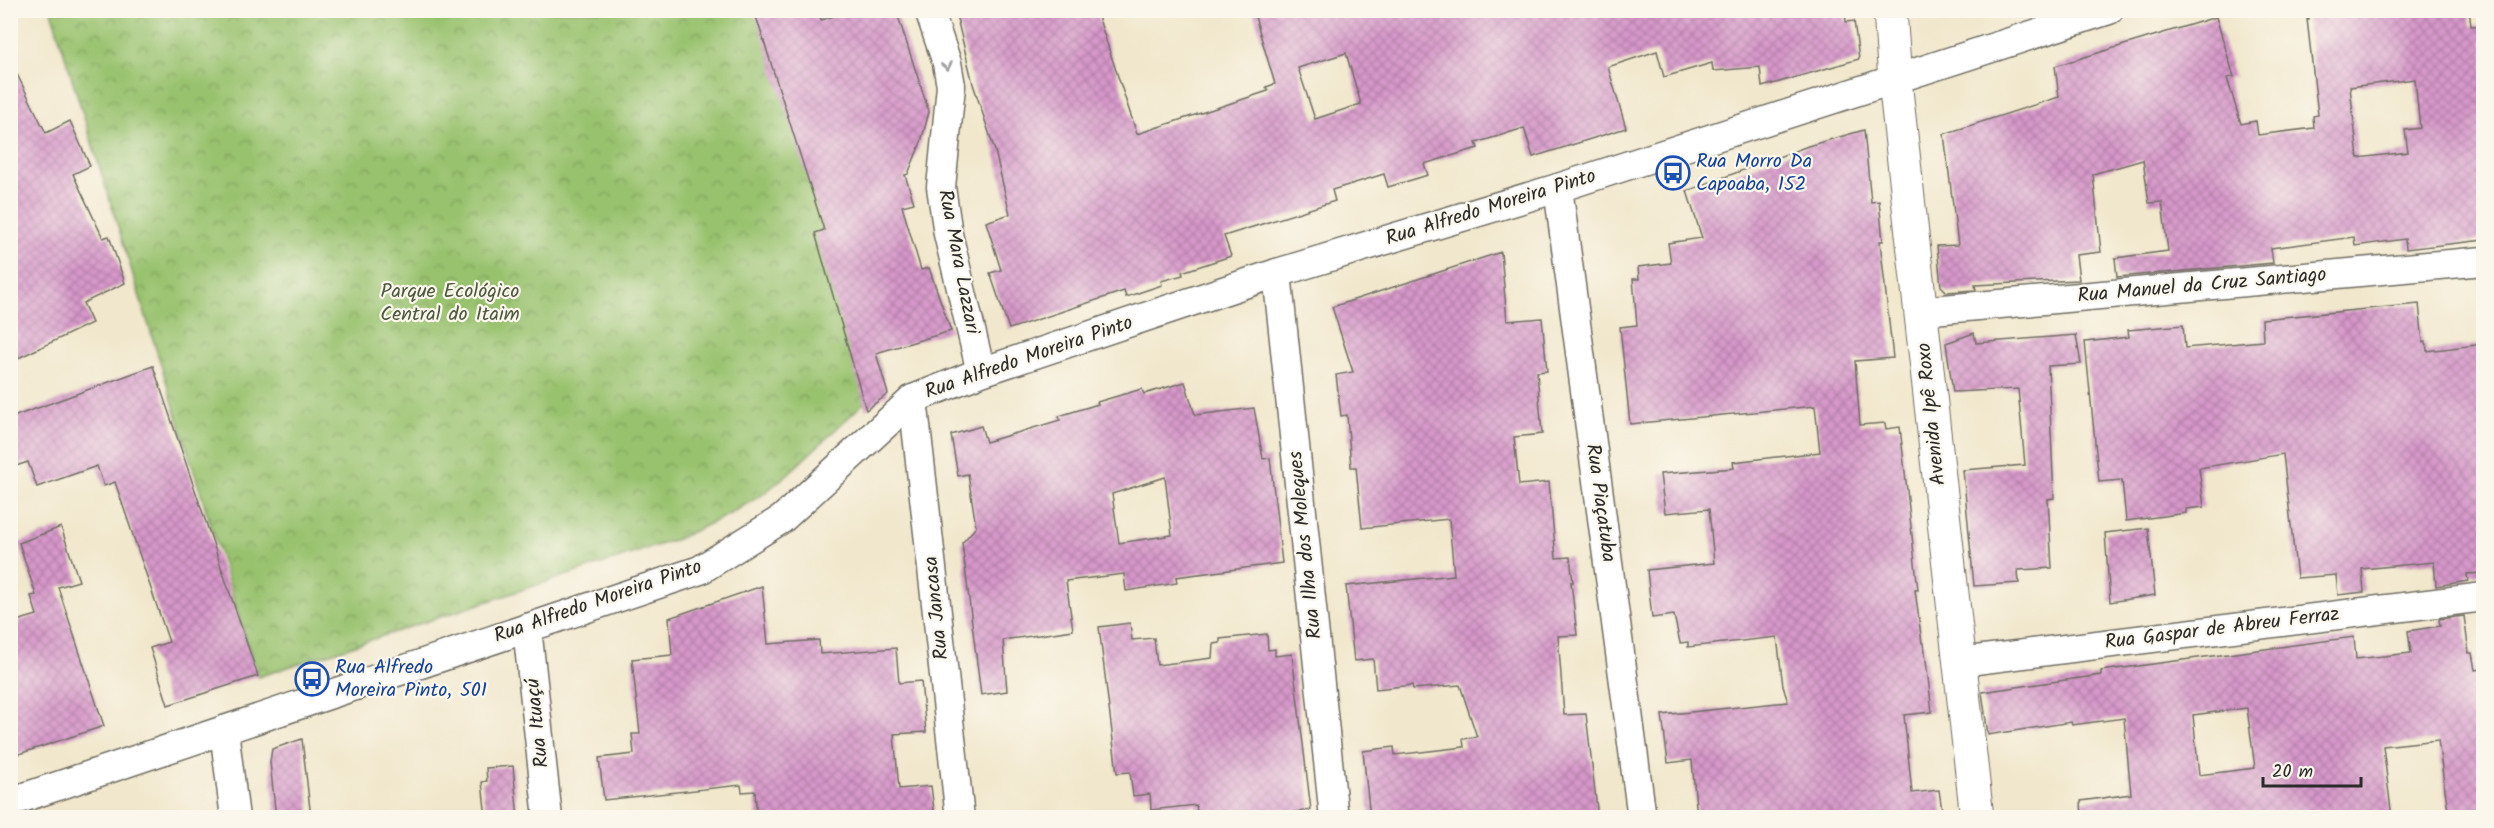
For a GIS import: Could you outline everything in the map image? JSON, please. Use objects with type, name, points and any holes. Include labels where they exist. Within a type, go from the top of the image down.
[{"type":"street","name":"Rua Mara Lazzari","points":[[929,10],[947,63],[951,86],[941,187],[948,234],[981,372]]},
{"type":"street","name":"Avenida Ipê Roxo","points":[[1890,10],[1895,81],[1977,818]]},
{"type":"street","name":"Rua Alfredo Moreira Pinto","points":[[10,802],[700,570],[782,519],[913,399],[981,372],[1277,273],[1558,188],[2109,10]]},
{"type":"street","name":"Rua Piaçatuba","points":[[1558,188],[1642,818]]},
{"type":"street","name":"Rua Manuel da Cruz Santiago","points":[[1921,311],[2484,261]]},
{"type":"street","name":"Rua Ilha dos Moleques","points":[[1277,273],[1334,818]]},
{"type":"street","name":"Rua Jancasa","points":[[913,399],[960,818]]},
{"type":"street","name":"Rua Gaspar de Abreu Ferraz","points":[[1960,662],[2484,597]]},
{"type":"street","name":"Rua Ituaçú","points":[[527,628],[548,818]]},
{"type":"street","points":[[224,730],[235,818]]},
{"type":"green space","name":"Parque Ecológico Central do Itaim","points":[[51,11],[763,11],[882,373],[867,400],[788,474],[762,495],[728,515],[677,539],[258,677]]},
{"type":"building","points":[[754,10],[819,10],[821,20],[855,10],[896,10],[929,112],[921,142],[908,174],[905,175],[914,203],[902,206],[921,270],[929,268],[951,331],[876,353],[888,394],[866,410],[815,233],[824,230]]},
{"type":"building","points":[[955,10],[1096,10],[1137,134],[1268,91],[1266,87],[1275,84],[1253,10],[1845,10],[1846,22],[1854,21],[1859,59],[1762,87],[1760,67],[1713,71],[1712,63],[1664,77],[1657,51],[1608,67],[1626,128],[1533,157],[1524,128],[1476,143],[1478,148],[1424,164],[1428,175],[1388,187],[1384,174],[1332,190],[1335,201],[1224,236],[1231,256],[1182,272],[1183,275],[1161,281],[1162,285],[1126,297],[1124,291],[1009,329],[990,273],[1001,270],[986,222],[1010,214],[995,151],[973,84]],"holes":[[[1346,53],[1361,104],[1315,119],[1298,68]]]},
{"type":"building","points":[[2339,10],[2469,10],[2471,26],[2484,25],[2484,240],[2406,249],[2405,239],[2355,246],[2354,237],[2271,248],[2273,263],[2117,277],[2115,258],[2168,251],[2162,202],[2149,203],[2143,160],[2093,174],[2101,252],[2076,255],[2079,280],[1975,285],[1976,290],[1947,292],[1941,286],[1937,246],[1958,245],[1944,134],[2059,97],[2055,66],[2216,17],[2234,77],[2227,78],[2241,124],[2256,121],[2258,135],[2314,128],[2313,116],[2318,115],[2308,14]],"holes":[[[2415,79],[2420,128],[2405,130],[2408,152],[2358,158],[2350,87]]]},
{"type":"building","points":[[10,60],[46,133],[70,121],[90,166],[73,174],[103,238],[109,236],[125,283],[83,303],[92,323],[10,362]]},
{"type":"building","points":[[1864,130],[1871,202],[1879,201],[1883,241],[1880,241],[1893,358],[1855,361],[1860,425],[1885,423],[1886,429],[1900,427],[1918,590],[1915,590],[1932,712],[1904,715],[1912,793],[1939,790],[1943,818],[1697,818],[1692,760],[1668,763],[1662,715],[1788,702],[1783,686],[1777,637],[1688,647],[1688,642],[1680,643],[1674,615],[1652,618],[1647,570],[1714,563],[1709,509],[1665,513],[1660,474],[1734,468],[1733,462],[1820,452],[1815,406],[1630,424],[1620,327],[1637,325],[1633,279],[1639,279],[1638,267],[1671,263],[1668,243],[1702,238],[1687,191],[1808,146]]},
{"type":"building","points":[[1501,252],[1507,321],[1542,318],[1547,371],[1537,372],[1542,434],[1514,437],[1519,485],[1549,482],[1556,558],[1570,557],[1577,635],[1558,636],[1564,715],[1586,714],[1598,818],[1370,818],[1363,751],[1394,747],[1395,755],[1464,747],[1463,739],[1477,737],[1460,685],[1413,689],[1412,685],[1376,689],[1373,659],[1354,661],[1346,586],[1454,575],[1449,519],[1362,528],[1356,467],[1351,467],[1347,415],[1341,416],[1336,375],[1353,372],[1332,307]]},
{"type":"building","points":[[2419,304],[2423,343],[2426,342],[2427,351],[2484,344],[2484,573],[2467,574],[2468,581],[2436,586],[2434,562],[2362,569],[2364,592],[2338,595],[2336,575],[2297,578],[2283,454],[2199,468],[2204,507],[2186,509],[2186,513],[2126,521],[2122,480],[2099,482],[2085,342],[2129,337],[2128,330],[2183,325],[2185,348],[2263,341],[2262,319]]},
{"type":"building","points":[[1974,333],[1976,343],[2076,335],[2081,364],[2048,366],[2054,498],[2048,499],[2052,568],[2018,570],[2019,583],[1974,586],[1963,470],[2025,465],[2018,389],[1953,392],[1946,343]]},
{"type":"building","points":[[153,366],[258,676],[168,705],[150,648],[169,642],[115,482],[104,486],[97,466],[37,487],[28,462],[10,468],[10,418]]},
{"type":"building","points":[[1185,382],[1195,415],[1254,408],[1263,459],[1270,458],[1282,563],[1176,577],[1177,583],[1126,591],[1124,574],[1066,581],[1073,630],[1003,640],[1007,691],[981,695],[962,543],[976,527],[968,474],[958,476],[951,435],[981,426],[986,442],[1060,420],[1059,416],[1098,404],[1097,402],[1142,389],[1144,394]],"holes":[[[1165,477],[1172,535],[1119,543],[1112,494]]]},
{"type":"building","points":[[61,527],[79,581],[58,587],[104,726],[10,757],[10,623],[37,615],[31,596],[36,595],[19,543]]},
{"type":"building","points":[[2148,528],[2155,595],[2110,602],[2105,533]]},
{"type":"building","points":[[762,586],[768,644],[819,640],[820,654],[896,648],[899,683],[921,681],[926,732],[894,734],[899,789],[931,786],[935,818],[757,818],[755,791],[742,792],[741,785],[604,800],[599,758],[634,754],[632,734],[640,734],[632,659],[672,655],[669,618]]},
{"type":"building","points":[[2464,616],[2469,653],[2472,653],[2475,670],[2484,669],[2484,818],[2449,818],[2438,740],[2383,746],[2392,818],[2082,818],[2081,801],[2131,794],[2124,718],[2072,725],[2071,722],[1988,735],[1982,692],[2101,675],[2101,671],[2354,637],[2356,659],[2411,653],[2408,631],[2440,626],[2439,619]],"holes":[[[2247,708],[2255,768],[2199,775],[2193,715]]]},
{"type":"building","points":[[1130,623],[1132,640],[1154,638],[1157,665],[1212,658],[1213,644],[1220,643],[1220,639],[1267,634],[1268,650],[1275,649],[1275,656],[1292,654],[1311,810],[1252,818],[1198,818],[1196,805],[1151,810],[1150,794],[1133,796],[1130,772],[1117,773],[1099,627]]},
{"type":"building","points":[[302,739],[311,818],[276,818],[270,762],[272,749]]},
{"type":"building","points":[[513,766],[518,818],[486,818],[482,782],[487,781],[486,768]]},
{"type":"place","name":"Rua Morro Da Capoaba, 152","points":[[1673,173]]},
{"type":"place","name":"Rua Alfredo Moreira Pinto, 501","points":[[312,679]]}]
